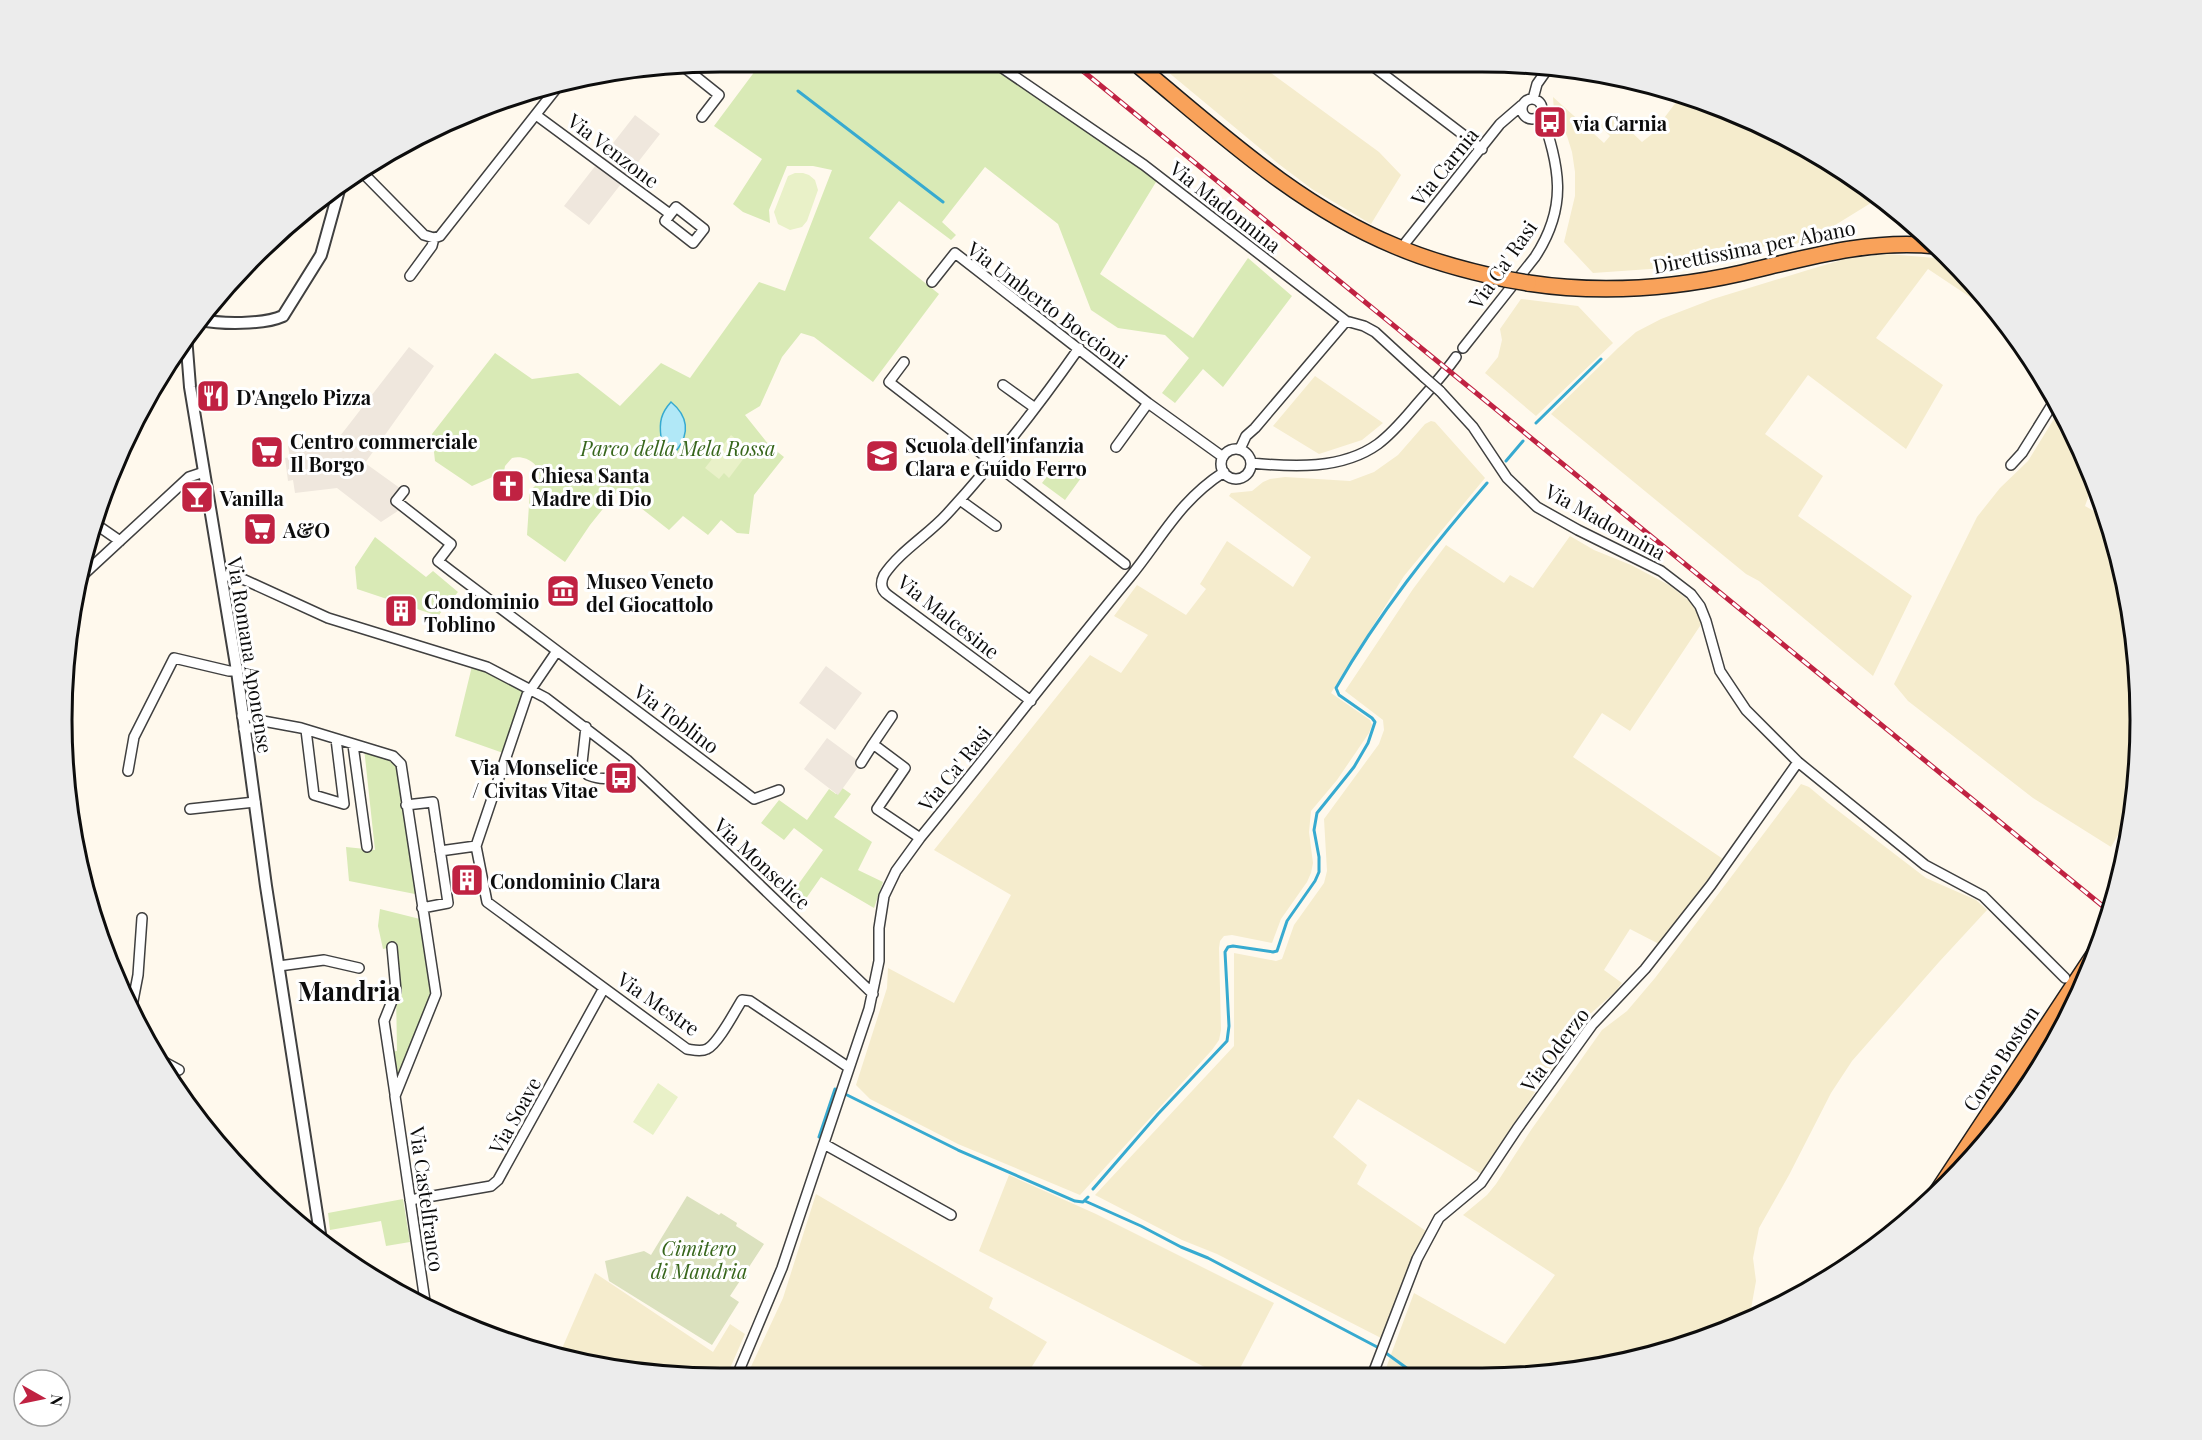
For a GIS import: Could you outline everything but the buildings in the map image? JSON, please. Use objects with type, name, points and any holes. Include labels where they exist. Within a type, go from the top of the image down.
[{"type":"highway","name":"Direttissima per Abano","points":[[1146,72],[1264,169],[1340,219],[1395,246],[1426,258],[1504,279],[1550,286],[1610,290],[1669,286],[1860,247],[1901,243],[1922,245]]},
{"type":"highway","name":"Corso Boston","points":[[1961,1155],[2071,989]]},
{"type":"street","name":"Via Madonnina","points":[[1008,72],[1144,165],[1346,321],[1375,332],[1440,391],[1473,427],[1507,478],[1537,507],[1661,571],[1691,594],[1700,606],[1706,621],[1720,671],[1746,710],[1798,762],[1925,865],[1983,896],[2065,978]]},
{"type":"street","points":[[1381,72],[1482,149]]},
{"type":"street","points":[[691,73],[719,94],[702,117]]},
{"type":"street","points":[[1532,109],[1537,84],[1543,75]]},
{"type":"street","points":[[410,276],[432,246],[434,238],[445,230],[552,94]]},
{"type":"street","name":"Via Carnia","points":[[1406,242],[1500,124],[1512,115],[1532,109]]},
{"type":"street","name":"Via Ca' Rasi","points":[[1463,348],[1535,256],[1550,230],[1557,205],[1557,167],[1554,149],[1545,125],[1532,109]]},
{"type":"street","name":"Via Venzone","points":[[536,115],[670,214]]},
{"type":"street","points":[[367,177],[424,235],[434,238]]},
{"type":"street","points":[[211,320],[238,322],[283,316],[321,255],[337,198]]},
{"type":"street","name":"Via Venzone","points":[[676,207],[704,229],[693,243],[665,221],[670,214],[676,207]]},
{"type":"street","name":"Via Umberto Boccioni","points":[[932,282],[955,253],[1148,403],[1223,457]]},
{"type":"street","points":[[1240,449],[1246,436],[1346,321]]},
{"type":"street","name":"Via Malcesine","points":[[1031,701],[883,592],[881,583],[893,565],[929,533],[992,463],[1079,348]]},
{"type":"street","name":"Via Romana Aponense","points":[[189,350],[190,387],[237,671],[319,1228]]},
{"type":"street","points":[[1251,463],[1304,465],[1337,462],[1365,451],[1377,444],[1400,423],[1456,357]]},
{"type":"street","points":[[904,362],[889,382],[1125,564]]},
{"type":"street","points":[[1004,385],[1035,408]]},
{"type":"street","points":[[1116,447],[1148,403]]},
{"type":"street","points":[[2011,465],[2022,453],[2050,408]]},
{"type":"street","points":[[1240,449],[1248,454],[1251,463],[1249,472],[1241,478],[1231,478],[1224,472],[1221,465],[1223,457],[1228,451],[1240,449]]},
{"type":"street","points":[[90,569],[189,477],[204,472]]},
{"type":"street","name":"Via Ca' Rasi","points":[[740,1368],[782,1268],[873,994],[879,961],[879,928],[884,896],[897,871],[920,838],[1135,571],[1179,510],[1191,496],[1224,472]]},
{"type":"street","name":"Via Toblino","points":[[404,491],[396,501],[451,544],[438,561],[754,799],[779,790]]},
{"type":"street","points":[[960,500],[996,526]]},
{"type":"street","points":[[101,528],[120,541]]},
{"type":"street","name":"Via Monselice","points":[[222,576],[236,576],[328,618],[487,667],[531,688],[627,760],[873,994]]},
{"type":"street","points":[[531,688],[557,651]]},
{"type":"street","points":[[128,771],[134,737],[174,658],[237,671]]},
{"type":"street","name":"Via Mestre","points":[[531,688],[502,765],[476,846],[487,902],[687,1049],[698,1051],[708,1049],[742,1000],[750,1001],[848,1067]]},
{"type":"street","points":[[242,716],[256,714],[263,721],[306,730],[393,756],[401,764],[436,994],[395,1096]]},
{"type":"street","points":[[861,763],[892,717]]},
{"type":"street","points":[[244,729],[257,728],[263,721]]},
{"type":"street","points":[[586,727],[582,763],[588,775],[596,778],[611,778],[617,774],[627,760]]},
{"type":"street","points":[[306,730],[314,795],[362,808]]},
{"type":"street","points":[[336,739],[344,804]]},
{"type":"street","points":[[873,744],[905,768],[877,809],[920,838]]},
{"type":"street","points":[[353,745],[367,847]]},
{"type":"street","name":"Via Oderzo","points":[[1375,1368],[1417,1259],[1439,1218],[1481,1183],[1592,1025],[1645,969],[1689,913],[1798,762]]},
{"type":"street","points":[[190,809],[255,802]]},
{"type":"street","points":[[406,805],[433,802],[448,903],[422,908]]},
{"type":"street","points":[[440,851],[476,846]]},
{"type":"street","points":[[134,996],[138,975],[142,918]]},
{"type":"street","name":"Via Castelfranco","points":[[392,947],[396,992],[384,1022],[424,1296]]},
{"type":"street","points":[[279,966],[324,960],[359,968]]},
{"type":"street","name":"Via Soave","points":[[410,1200],[491,1186],[498,1180],[604,988]]},
{"type":"street","points":[[173,1067],[179,1070]]},
{"type":"street","points":[[824,1144],[951,1215]]},
{"type":"shaded area","points":[[1168,72],[1270,72],[1379,152],[1401,175],[1371,224],[1312,189]]},
{"type":"shaded area","points":[[1553,97],[1604,143],[1610,136],[1600,126],[1611,113],[1642,142],[1652,134],[1676,102],[1730,121],[1769,139],[1842,181],[1871,203],[1819,235],[1793,245],[1739,248],[1679,267],[1593,273],[1564,242],[1575,196],[1575,172],[1567,136],[1554,111]]},
{"type":"shaded area","points":[[635,115],[660,134],[589,225],[564,206]]},
{"type":"shaded area","points":[[1887,254],[1936,258],[1975,300],[1928,269],[1876,338],[1943,385],[1906,449],[1808,375],[1765,434],[1823,476],[1798,516],[1912,596],[1873,676],[1551,414],[1636,332],[1661,319],[1713,299],[1845,259]]},
{"type":"shaded area","points":[[1521,299],[1578,306],[1613,343],[1536,416],[1485,373],[1498,357],[1502,340],[1500,329]]},
{"type":"shaded area","points":[[409,347],[434,366],[365,463],[404,491],[397,501],[404,507],[381,522],[337,488],[295,493],[293,480],[288,481],[285,458],[290,457],[288,446],[337,440]]},
{"type":"shaded area","points":[[1315,376],[1383,423],[1362,440],[1319,454],[1273,426]]},
{"type":"shaded area","points":[[2055,418],[2089,494],[2085,506],[2096,512],[2118,594],[2129,678],[2129,762],[2120,831],[2111,847],[2033,798],[1908,701],[1894,684],[1977,517],[2000,488],[2028,461]]},
{"type":"shaded area","points":[[1435,422],[1485,478],[1404,576],[1331,693],[1370,720],[1372,725],[1337,780],[1311,811],[1309,832],[1313,863],[1311,873],[1281,919],[1272,943],[1232,935],[1224,936],[1220,941],[1221,1030],[1219,1040],[1212,1050],[1080,1195],[958,1144],[870,1099],[856,1085],[887,988],[888,968],[954,1003],[1011,895],[934,850],[1090,655],[1121,673],[1148,635],[1114,616],[1137,585],[1186,615],[1206,589],[1200,584],[1227,541],[1293,587],[1311,557],[1229,496],[1231,493],[1252,491],[1270,479],[1285,477],[1350,481],[1374,472],[1398,455],[1425,424]]},
{"type":"shaded area","points":[[1570,536],[1594,550],[1631,565],[1669,585],[1696,606],[1702,623],[1630,731],[1602,713],[1573,757],[1723,859],[1659,944],[1630,929],[1604,970],[1622,983],[1581,1022],[1481,1174],[1358,1099],[1333,1137],[1367,1165],[1357,1184],[1426,1231],[1419,1243],[1381,1338],[1095,1195],[1234,1046],[1234,953],[1276,961],[1282,959],[1294,925],[1324,883],[1327,871],[1324,819],[1379,744],[1384,730],[1383,720],[1345,691],[1413,589],[1446,545],[1504,583],[1510,575],[1533,588]]},
{"type":"shaded area","points":[[826,666],[862,693],[835,730],[799,703]]},
{"type":"shaded area","points":[[827,738],[861,763],[838,795],[804,769]]},
{"type":"shaded area","points":[[1801,784],[1809,787],[1926,878],[1976,900],[1987,910],[1852,1061],[1831,1093],[1759,1228],[1753,1258],[1756,1281],[1751,1309],[1690,1334],[1608,1356],[1524,1367],[1386,1368],[1414,1293],[1505,1344],[1555,1275],[1463,1215],[1487,1195],[1496,1184],[1602,1030],[1627,1011],[1655,978]]},
{"type":"shaded area","points":[[1009,1175],[1096,1214],[1274,1303],[1240,1368],[1206,1368],[979,1251]]},
{"type":"shaded area","points":[[816,1194],[993,1298],[989,1308],[1047,1342],[1031,1368],[750,1368],[783,1298]]},
{"type":"shaded area","points":[[595,1273],[713,1352],[730,1324],[745,1334],[730,1368],[678,1367],[635,1362],[562,1348]]},
{"type":"green space","name":"Parco della Mela Rossa","points":[[754,72],[1010,72],[1159,177],[1100,274],[1193,338],[1248,258],[1292,296],[1223,387],[1203,369],[1175,403],[1162,393],[1189,358],[1165,335],[1118,328],[1091,310],[1058,224],[985,167],[942,222],[956,235],[951,240],[899,201],[869,238],[939,294],[873,382],[814,337],[801,333],[782,357],[760,406],[745,415],[769,445],[784,457],[754,495],[749,534],[737,533],[721,520],[708,535],[683,516],[669,530],[618,490],[590,525],[565,562],[527,535],[530,490],[539,479],[539,473],[533,463],[520,457],[512,458],[505,466],[504,472],[472,486],[435,461],[432,434],[495,353],[532,379],[578,373],[620,406],[661,363],[690,378],[759,282],[785,291],[832,170],[813,166],[787,166],[769,210],[770,223],[743,212],[733,204],[762,159],[714,126]]},
{"type":"green space","points":[[795,173],[809,175],[815,180],[818,190],[807,221],[802,227],[790,230],[778,224],[774,212],[788,176]]},
{"type":"green space","points":[[731,435],[744,446],[739,453],[744,458],[729,478],[724,473],[719,479],[705,468]]},
{"type":"green space","points":[[1059,461],[1081,478],[1065,500],[1042,483]]},
{"type":"green space","points":[[375,537],[426,577],[433,571],[458,592],[438,616],[357,589],[355,567]]},
{"type":"green space","points":[[473,662],[531,689],[506,754],[455,736]]},
{"type":"green space","points":[[364,748],[401,764],[420,895],[349,881],[346,847],[375,850]]},
{"type":"green space","points":[[841,787],[851,794],[834,817],[872,842],[858,870],[883,882],[874,908],[821,877],[798,910],[787,900],[823,850],[794,828],[784,840],[761,823],[779,800],[807,820],[829,789],[836,794]]},
{"type":"green space","points":[[380,909],[424,920],[436,994],[395,1096],[389,1052],[397,1051],[396,991],[392,947],[383,949],[378,926]]},
{"type":"green space","points":[[658,1083],[678,1097],[653,1135],[633,1122]]},
{"type":"green space","name":"Cimitero di Mandria","points":[[687,1196],[719,1215],[721,1213],[764,1244],[730,1296],[739,1302],[712,1345],[609,1281],[605,1261],[644,1251],[651,1255]]},
{"type":"green space","points":[[403,1199],[410,1242],[386,1246],[381,1221],[330,1230],[328,1213]]},
{"type":"water","points":[[671,402],[681,413],[685,425],[684,437],[677,450],[661,437],[662,418]]},
{"type":"waterway","points":[[798,91],[943,202]]},
{"type":"waterway","points":[[1536,423],[1601,359]]},
{"type":"waterway","points":[[1506,461],[1523,441]]},
{"type":"waterway","points":[[1093,1189],[1158,1114],[1227,1041],[1229,1026],[1225,952],[1228,947],[1233,946],[1277,951],[1287,921],[1319,872],[1314,830],[1317,813],[1354,767],[1368,743],[1375,722],[1339,695],[1336,688],[1370,633],[1407,582],[1487,483]]},
{"type":"waterway","points":[[819,1137],[835,1089],[958,1150],[1075,1201],[1083,1202],[1088,1197]]},
{"type":"waterway","points":[[1085,1201],[1208,1258],[1379,1348],[1407,1368]]},
{"type":"railway","points":[[1084,72],[2103,906]]},
{"type":"place","name":"via Carnia","points":[[1550,122]]},
{"type":"place","name":"D'Angelo Pizza","points":[[213,396]]},
{"type":"place","name":"Centro commerciale Il Borgo","points":[[267,452]]},
{"type":"place","name":"Scuola dell'infanzia Clara e Guido Ferro","points":[[882,456]]},
{"type":"place","name":"Chiesa Santa Madre di Dio","points":[[508,486]]},
{"type":"place","name":"Vanilla","points":[[197,497]]},
{"type":"place","name":"A&O","points":[[260,529]]},
{"type":"place","name":"Museo Veneto del Giocattolo","points":[[563,591]]},
{"type":"place","name":"Condominio Toblino","points":[[401,611]]},
{"type":"place","name":"Via Monselice / Civitas Vitae","points":[[621,778]]},
{"type":"place","name":"Condominio Clara","points":[[467,880]]},
{"type":"district","name":"Mandria","points":[[349,990]]}]
